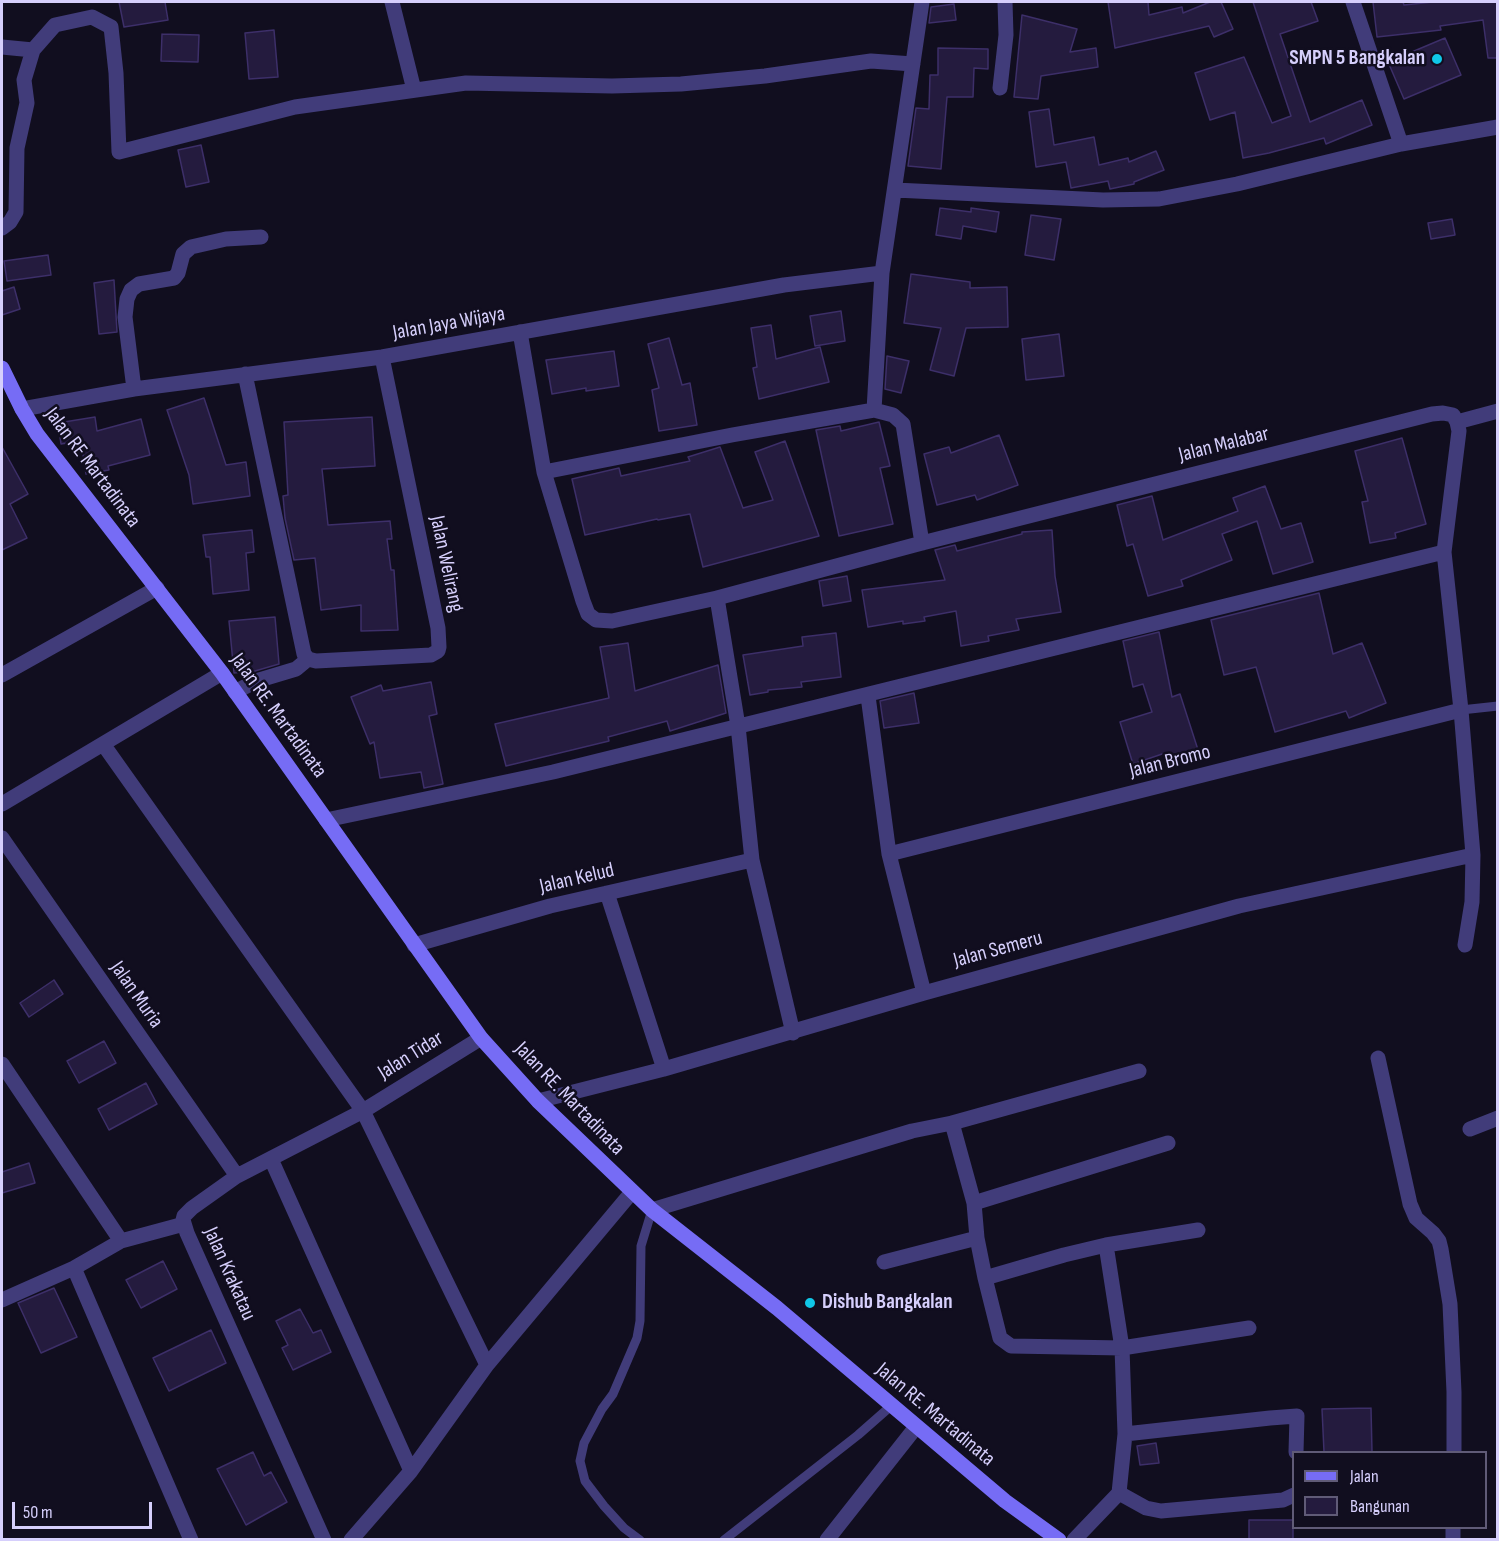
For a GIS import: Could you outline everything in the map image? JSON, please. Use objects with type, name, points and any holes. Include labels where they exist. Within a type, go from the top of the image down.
[{"type":"main road","name":"Jalan RE Martadinata","points":[[2,368],[37,434],[157,588]]},
{"type":"main road","name":"Jalan RE. Martadinata","points":[[157,588],[222,673],[481,1038],[538,1101],[652,1210],[777,1308],[1005,1501],[1059,1539]]},
{"type":"street","points":[[90,2],[92,17]]},
{"type":"street","points":[[392,2],[414,90]]},
{"type":"street","points":[[874,410],[882,273],[922,2]]},
{"type":"street","points":[[1000,88],[1006,35],[1005,2]]},
{"type":"street","points":[[1353,2],[1401,144]]},
{"type":"street","points":[[2,228],[10,222],[16,212],[17,148],[27,103],[24,80],[33,50],[56,25],[92,17],[111,27],[116,73],[119,152],[295,107],[466,83],[612,86],[681,84],[871,61],[913,64]]},
{"type":"street","points":[[2,47],[33,50]]},
{"type":"street","points":[[895,190],[1102,200],[1159,199],[1236,184],[1401,144],[1497,128]]},
{"type":"street","points":[[134,389],[125,316],[127,299],[131,290],[139,284],[174,278],[178,273],[183,254],[191,247],[226,239],[261,237]]},
{"type":"street","name":"Jalan Jaya Wijaya","points":[[22,409],[134,389],[382,357],[784,285],[882,273]]},
{"type":"street","points":[[520,332],[544,472],[874,410],[893,415],[903,424],[922,543]]},
{"type":"street","name":"Jalan Welirang","points":[[308,659],[316,661],[431,655],[438,651],[439,647],[438,627],[382,357]]},
{"type":"street","points":[[235,692],[256,681],[296,669],[308,659],[304,654],[245,374]]},
{"type":"street","points":[[1465,945],[1472,902],[1473,855],[1461,710],[1444,552],[1455,472],[1459,431],[1457,422],[1497,411]]},
{"type":"street","name":"Jalan Malabar","points":[[544,472],[583,601],[591,617],[602,621],[612,621],[717,598],[922,543],[1432,414],[1453,415],[1457,422]]},
{"type":"street","points":[[326,820],[553,772],[1444,552]]},
{"type":"street","points":[[2,675],[157,588]]},
{"type":"street","points":[[717,598],[738,726],[752,860],[793,1033]]},
{"type":"street","points":[[2,804],[222,673]]},
{"type":"street","points":[[868,696],[889,854],[924,993]]},
{"type":"street","name":"Jalan Bromo","points":[[889,854],[1461,710]]},
{"type":"street","points":[[103,744],[363,1111],[488,1365]]},
{"type":"street","name":"Jalan Muria","points":[[2,838],[237,1176]]},
{"type":"street","name":"Jalan Semeru","points":[[538,1101],[664,1069],[924,993],[1239,906],[1473,855]]},
{"type":"street","name":"Jalan Kelud","points":[[414,945],[550,906],[752,860]]},
{"type":"street","points":[[606,893],[664,1069]]},
{"type":"street","name":"Jalan Tidar","points":[[363,1111],[481,1038]]},
{"type":"street","points":[[1378,1058],[1410,1204],[1416,1218],[1433,1233],[1441,1249],[1450,1304],[1454,1451]]},
{"type":"street","points":[[2,1064],[121,1241]]},
{"type":"street","points":[[652,1210],[912,1131],[952,1123],[1139,1071]]},
{"type":"street","name":"Jalan Krakatau","points":[[324,1539],[184,1224],[184,1216],[237,1176],[363,1111]]},
{"type":"street","points":[[1470,1129],[1497,1118]]},
{"type":"street","points":[[952,1123],[974,1203],[977,1238],[985,1278],[1000,1338],[1007,1344],[1011,1346],[1122,1347],[1249,1328]]},
{"type":"street","points":[[974,1203],[1168,1143]]},
{"type":"street","points":[[271,1159],[411,1470]]},
{"type":"street","points":[[351,1539],[411,1470],[488,1365],[632,1192]]},
{"type":"street","points":[[2,1300],[74,1268],[121,1241],[184,1224]]},
{"type":"street","points":[[985,1278],[1106,1245],[1198,1230]]},
{"type":"street","points":[[884,1262],[977,1238]]},
{"type":"street","points":[[1074,1539],[1119,1493],[1125,1434],[1122,1347],[1106,1245]]},
{"type":"street","points":[[74,1268],[191,1539]]},
{"type":"street","points":[[1125,1434],[1297,1416],[1296,1451]]},
{"type":"street","points":[[827,1539],[916,1427]]},
{"type":"street","points":[[1119,1493],[1146,1508],[1161,1511],[1283,1500],[1292,1496]]},
{"type":"lane","points":[[1461,710],[1497,706]]},
{"type":"lane","points":[[640,1539],[624,1528],[585,1481],[580,1452],[602,1409],[613,1394],[637,1338],[640,1321],[641,1246],[652,1210]]},
{"type":"lane","points":[[724,1539],[858,1435],[891,1406]]},
{"type":"building","points":[[119,2],[165,2],[168,20],[124,27]]},
{"type":"building","points":[[1108,2],[1148,2],[1149,15],[1182,7],[1183,13],[1210,2],[1221,2],[1233,29],[1214,37],[1209,26],[1115,48]]},
{"type":"building","points":[[1253,2],[1311,2],[1318,21],[1280,34],[1310,122],[1362,100],[1372,125],[1326,144],[1324,138],[1243,158],[1235,112],[1210,120],[1195,73],[1244,57],[1272,123],[1291,116]]},
{"type":"building","points":[[1373,2],[1403,2],[1404,5],[1433,2],[1497,2],[1497,58],[1488,58],[1483,20],[1440,26],[1441,30],[1377,37]]},
{"type":"building","points":[[954,4],[956,20],[929,23],[931,7]]},
{"type":"building","points":[[1022,15],[1077,29],[1070,52],[1096,48],[1098,67],[1041,76],[1038,99],[1014,97]]},
{"type":"building","points":[[274,30],[278,77],[249,79],[245,33]]},
{"type":"building","points":[[162,34],[199,35],[198,62],[161,61]]},
{"type":"building","points":[[1445,38],[1461,75],[1404,99],[1388,62]]},
{"type":"building","points":[[938,48],[988,49],[988,69],[974,68],[973,97],[947,97],[941,169],[908,166],[916,108],[929,109],[930,75],[938,75]]},
{"type":"building","points":[[1049,109],[1054,145],[1094,137],[1099,165],[1128,158],[1129,162],[1156,151],[1164,170],[1134,182],[1134,184],[1110,189],[1108,181],[1071,188],[1066,162],[1036,167],[1029,112]]},
{"type":"building","points":[[201,145],[209,182],[186,187],[178,150]]},
{"type":"building","points":[[940,208],[971,212],[971,208],[999,212],[996,232],[963,226],[961,239],[936,235]]},
{"type":"building","points":[[1031,215],[1061,219],[1054,260],[1025,255]]},
{"type":"building","points":[[1452,219],[1455,235],[1431,239],[1428,223]]},
{"type":"building","points":[[48,255],[51,275],[7,281],[4,261]]},
{"type":"building","points":[[911,274],[970,282],[970,288],[1007,287],[1008,327],[966,328],[954,376],[930,370],[941,328],[904,323]]},
{"type":"building","points":[[114,280],[117,332],[99,334],[94,283]]},
{"type":"building","points":[[14,287],[20,309],[2,315],[2,291]]},
{"type":"building","points":[[841,311],[845,341],[815,346],[810,316]]},
{"type":"building","points":[[771,325],[776,359],[820,347],[829,382],[759,399],[753,368],[757,367],[751,328]]},
{"type":"building","points":[[1059,334],[1064,376],[1026,380],[1022,339]]},
{"type":"building","points":[[669,338],[682,385],[690,383],[697,425],[659,431],[652,390],[659,388],[648,344]]},
{"type":"building","points":[[614,351],[619,386],[586,391],[586,388],[552,394],[546,360]]},
{"type":"building","points":[[887,356],[909,361],[901,393],[885,389]]},
{"type":"building","points":[[204,398],[226,465],[246,462],[250,496],[193,504],[189,475],[167,410]]},
{"type":"building","points":[[95,417],[97,431],[141,419],[150,455],[108,466],[109,470],[86,474],[81,441],[61,444],[58,423]]},
{"type":"building","points":[[372,417],[375,466],[322,469],[328,525],[390,521],[392,539],[387,539],[391,570],[394,570],[398,630],[361,631],[361,605],[321,610],[315,558],[294,560],[285,518],[283,496],[288,495],[284,422]]},
{"type":"building","points":[[879,422],[890,466],[880,468],[893,524],[839,536],[816,430],[840,426],[841,431]]},
{"type":"building","points":[[999,435],[1018,485],[977,500],[975,495],[937,505],[924,454],[949,447],[951,453]]},
{"type":"building","points":[[1402,438],[1426,524],[1395,533],[1396,538],[1370,543],[1362,502],[1368,501],[1355,451]]},
{"type":"building","points":[[785,441],[819,536],[703,567],[690,514],[585,535],[572,479],[619,468],[621,476],[690,461],[688,457],[720,447],[743,508],[773,500],[755,452]]},
{"type":"building","points":[[2,447],[28,494],[10,504],[27,538],[2,550]]},
{"type":"building","points":[[1265,486],[1281,529],[1301,523],[1313,562],[1273,574],[1257,521],[1222,534],[1232,560],[1181,580],[1183,586],[1148,596],[1133,544],[1127,546],[1117,505],[1152,496],[1163,540],[1238,511],[1233,498]]},
{"type":"building","points":[[252,530],[254,552],[246,553],[249,590],[213,594],[210,557],[206,557],[203,535]]},
{"type":"building","points":[[1052,530],[1055,576],[1061,612],[1016,619],[1019,630],[988,636],[989,641],[961,646],[956,611],[924,617],[925,621],[903,624],[903,621],[868,627],[862,590],[945,580],[935,550],[955,545],[957,551],[1022,534],[1022,532]]},
{"type":"building","points":[[847,576],[851,601],[823,606],[819,581]]},
{"type":"building","points":[[1319,593],[1333,654],[1362,643],[1386,703],[1349,718],[1346,711],[1275,732],[1256,667],[1224,675],[1211,620]]},
{"type":"building","points":[[275,617],[279,664],[255,671],[234,673],[229,621]]},
{"type":"building","points":[[1159,632],[1172,697],[1180,694],[1200,756],[1170,766],[1165,753],[1133,764],[1120,722],[1152,712],[1143,684],[1133,687],[1123,641]]},
{"type":"building","points":[[836,633],[841,677],[801,682],[802,687],[768,690],[768,692],[750,695],[743,655],[803,646],[802,637]]},
{"type":"building","points":[[628,643],[635,691],[718,665],[726,713],[670,731],[667,721],[608,737],[609,741],[506,766],[495,724],[609,698],[600,647]]},
{"type":"building","points":[[431,682],[437,714],[429,716],[443,784],[424,788],[421,772],[380,778],[374,742],[370,744],[351,697],[381,685],[383,691]]},
{"type":"building","points":[[914,693],[919,723],[884,728],[880,701]]},
{"type":"building","points":[[54,980],[63,994],[29,1017],[20,1003]]},
{"type":"building","points":[[104,1041],[116,1063],[79,1083],[67,1061]]},
{"type":"building","points":[[146,1083],[157,1104],[109,1130],[98,1109]]},
{"type":"building","points":[[29,1163],[35,1183],[2,1193],[2,1172]]},
{"type":"building","points":[[163,1261],[177,1289],[141,1308],[126,1280]]},
{"type":"building","points":[[54,1288],[77,1337],[41,1353],[18,1303]]},
{"type":"building","points":[[300,1309],[313,1333],[321,1330],[331,1352],[293,1370],[282,1348],[288,1345],[276,1321]]},
{"type":"building","points":[[211,1330],[226,1363],[169,1391],[153,1358]]},
{"type":"building","points":[[1371,1408],[1372,1451],[1324,1451],[1322,1409]]},
{"type":"building","points":[[1156,1443],[1159,1463],[1140,1465],[1137,1446]]},
{"type":"building","points":[[253,1452],[264,1476],[271,1472],[287,1502],[246,1525],[217,1469]]},
{"type":"building","points":[[1249,1520],[1292,1520],[1293,1539],[1249,1539]]},
{"type":"place","name":"SMPN 5 Bangkalan","points":[[1437,59]]},
{"type":"place","name":"Dishub Bangkalan","points":[[810,1303]]}]
